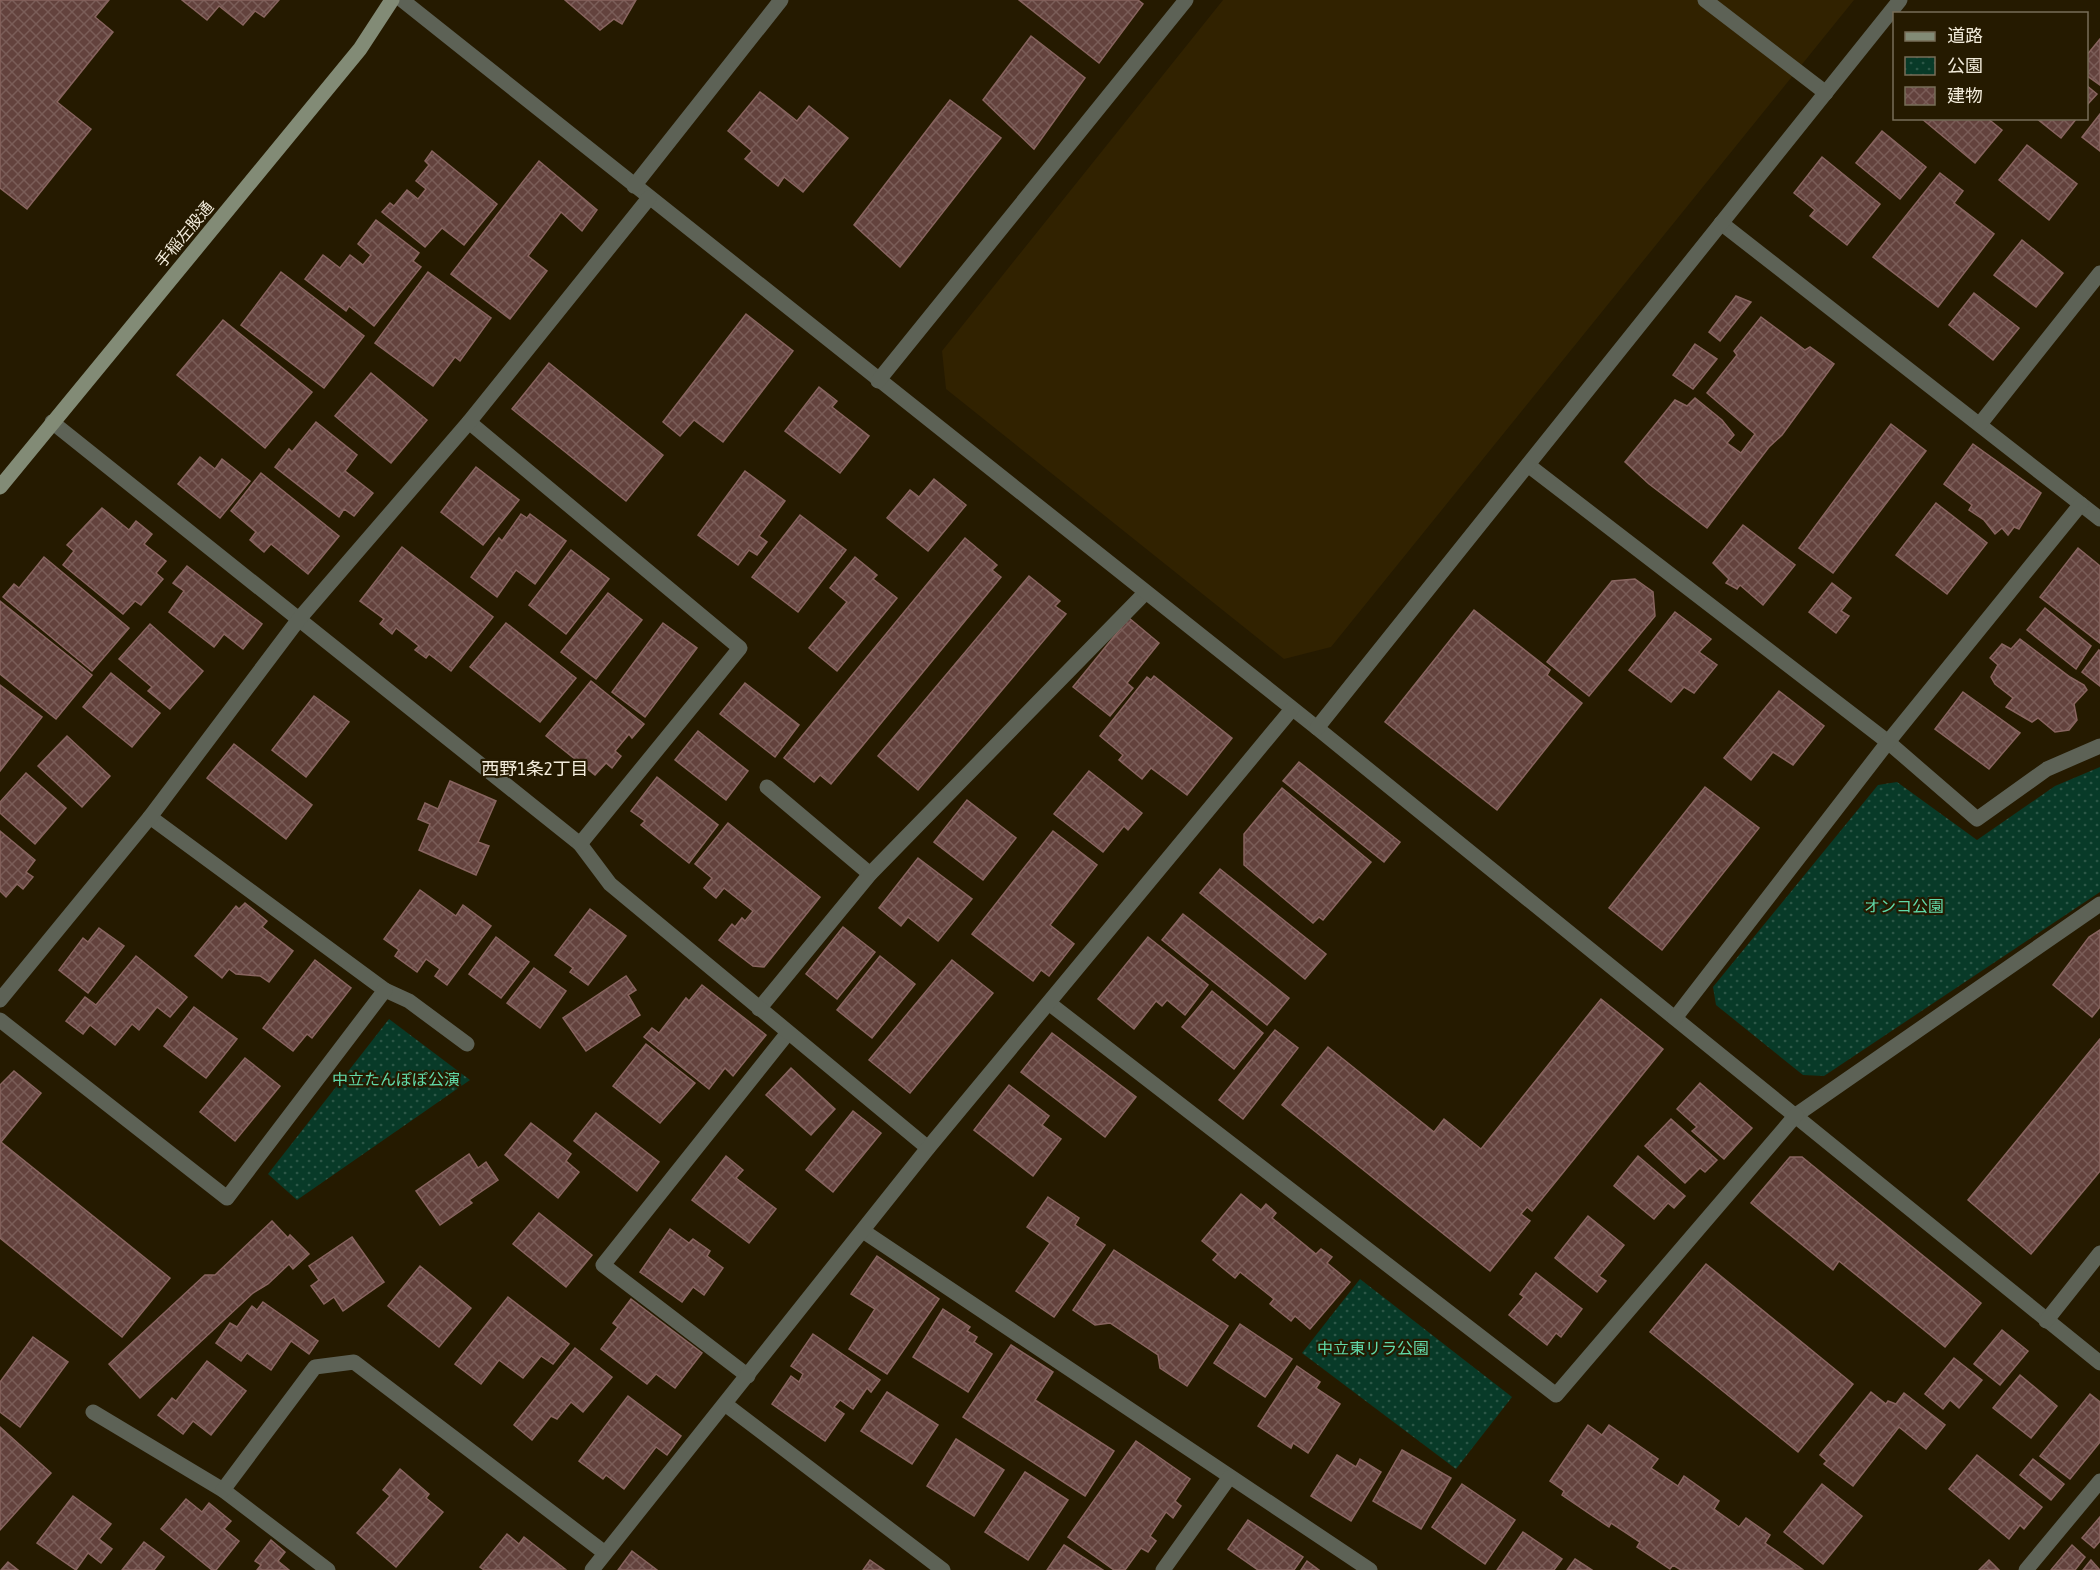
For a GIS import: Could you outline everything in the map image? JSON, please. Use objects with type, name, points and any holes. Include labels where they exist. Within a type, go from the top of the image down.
[{"type":"street","name":"手稲左股通","points":[[0,487],[360,49],[392,0]]},
{"type":"street","points":[[402,0],[1317,728],[2100,1363]]},
{"type":"street","points":[[634,186],[781,0]]},
{"type":"street","points":[[878,381],[1186,0]]},
{"type":"street","points":[[1705,0],[1826,93]]},
{"type":"street","points":[[1317,728],[1900,0]]},
{"type":"street","points":[[0,1000],[150,817],[299,619],[469,422],[649,198]]},
{"type":"street","points":[[1721,223],[2100,519]]},
{"type":"street","points":[[1980,424],[2100,273]]},
{"type":"street","points":[[52,422],[580,844],[610,884],[787,1034],[928,1149]]},
{"type":"street","points":[[469,422],[740,648],[580,844]]},
{"type":"street","points":[[1528,465],[1888,742],[1977,819],[2047,769],[2100,746]]},
{"type":"street","points":[[1675,1018],[1888,742],[2081,504]]},
{"type":"street","points":[[759,1009],[870,873],[1145,593]]},
{"type":"street","points":[[592,1570],[928,1149],[1293,709]]},
{"type":"street","points":[[767,787],[870,873]]},
{"type":"street","points":[[150,817],[385,990],[410,1001],[467,1044]]},
{"type":"street","points":[[1050,1004],[1556,1395],[1796,1115],[2100,904]]},
{"type":"street","points":[[0,1020],[227,1198],[385,990]]},
{"type":"street","points":[[747,1376],[603,1265],[787,1034]]},
{"type":"street","points":[[863,1231],[1229,1478],[1370,1570]]},
{"type":"street","points":[[2046,1321],[2100,1253]]},
{"type":"street","points":[[223,1490],[315,1367],[354,1362],[605,1553]]},
{"type":"street","points":[[725,1404],[943,1570]]},
{"type":"street","points":[[93,1412],[223,1490],[327,1570]]},
{"type":"street","points":[[1163,1570],[1229,1478]]},
{"type":"street","points":[[2026,1570],[2100,1481]]},
{"type":"shaded area","points":[[1223,0],[1854,0],[1331,647],[1284,659],[946,389],[942,351]]},
{"type":"green space","name":"オンコ公園","points":[[2100,767],[2100,892],[1824,1076],[1803,1075],[1716,1005],[1713,987],[1878,785],[1897,782],[1977,840],[2055,786]]},
{"type":"green space","name":"中立たんぽぽ公演","points":[[389,1019],[470,1080],[297,1200],[268,1174]]},
{"type":"green space","name":"中立東リラ公園","points":[[1360,1279],[1512,1397],[1456,1469],[1302,1353]]},
{"type":"building","points":[[0,0],[109,0],[95,17],[113,32],[57,102],[91,129],[27,209],[0,188]]},
{"type":"building","points":[[182,0],[279,0],[264,17],[255,11],[243,25],[219,6],[207,20]]},
{"type":"building","points":[[565,0],[636,0],[622,24],[614,19],[600,30]]},
{"type":"building","points":[[1019,0],[1138,0],[1143,4],[1099,63]]},
{"type":"building","points":[[1031,36],[1085,78],[1034,149],[983,100]]},
{"type":"building","points":[[2100,39],[2100,85],[2088,76],[2088,54]]},
{"type":"building","points":[[2088,87],[2097,94],[2088,104]]},
{"type":"building","points":[[760,92],[797,121],[809,106],[848,138],[803,192],[784,177],[778,186],[745,159],[752,151],[728,131]]},
{"type":"building","points":[[950,100],[1001,138],[900,267],[854,225]]},
{"type":"building","points":[[2100,114],[2100,151],[2082,137]]},
{"type":"building","points":[[1923,120],[1990,120],[2002,130],[1975,163]]},
{"type":"building","points":[[2038,120],[2075,120],[2061,138]]},
{"type":"building","points":[[1882,131],[1926,167],[1900,199],[1856,163]]},
{"type":"building","points":[[2027,145],[2077,184],[2049,220],[1999,180]]},
{"type":"building","points":[[432,151],[497,204],[464,245],[442,228],[425,247],[382,212],[390,203],[394,206],[407,190],[418,199],[426,189],[416,181],[429,165],[425,161]]},
{"type":"building","points":[[1822,157],[1880,204],[1847,245],[1810,216],[1815,210],[1794,193]]},
{"type":"building","points":[[539,161],[597,210],[582,231],[561,212],[528,256],[547,271],[510,319],[451,274]]},
{"type":"building","points":[[1940,173],[1963,191],[1954,203],[1994,234],[1938,307],[1873,257]]},
{"type":"building","points":[[376,220],[419,253],[413,261],[421,267],[374,326],[349,306],[346,311],[305,279],[323,255],[340,268],[350,255],[363,265],[371,255],[358,244]]},
{"type":"building","points":[[2022,240],[2063,273],[2036,307],[1994,275]]},
{"type":"building","points":[[281,272],[364,336],[324,388],[241,325]]},
{"type":"building","points":[[428,272],[491,318],[460,361],[455,357],[433,386],[375,343]]},
{"type":"building","points":[[1974,293],[2019,328],[1993,360],[1949,325]]},
{"type":"building","points":[[1736,296],[1751,302],[1720,341],[1709,332]]},
{"type":"building","points":[[746,314],[793,351],[723,442],[694,420],[680,436],[663,422]]},
{"type":"building","points":[[1761,317],[1805,350],[1810,347],[1834,364],[1782,435],[1769,447],[1707,528],[1649,484],[1625,462],[1675,400],[1687,406],[1695,398],[1722,420],[1734,435],[1727,443],[1741,453],[1755,434],[1707,393],[1737,355],[1734,351]]},
{"type":"building","points":[[223,320],[312,392],[265,448],[177,375]]},
{"type":"building","points":[[1695,344],[1717,359],[1693,389],[1673,375]]},
{"type":"building","points":[[549,363],[663,455],[626,501],[512,409]]},
{"type":"building","points":[[371,373],[427,420],[391,463],[335,416]]},
{"type":"building","points":[[819,387],[837,401],[832,407],[869,436],[840,473],[785,431]]},
{"type":"building","points":[[316,422],[357,455],[345,471],[373,493],[354,516],[344,509],[339,517],[275,467],[289,449],[292,452]]},
{"type":"building","points":[[1891,424],[1926,451],[1833,573],[1799,548]]},
{"type":"building","points":[[1973,444],[2041,493],[2019,529],[2014,527],[2008,535],[2002,528],[1995,534],[1984,520],[1969,510],[1972,505],[1944,484]]},
{"type":"building","points":[[200,457],[215,469],[222,459],[250,481],[220,518],[178,484]]},
{"type":"building","points":[[476,467],[519,500],[483,545],[441,512]]},
{"type":"building","points":[[745,471],[785,501],[759,536],[767,542],[757,555],[749,550],[738,565],[698,535]]},
{"type":"building","points":[[261,473],[339,536],[308,574],[271,544],[264,552],[250,540],[256,532],[231,511]]},
{"type":"building","points":[[934,479],[966,505],[928,551],[887,518],[910,490],[919,497]]},
{"type":"building","points":[[1936,503],[1987,543],[1947,594],[1896,555]]},
{"type":"building","points":[[102,508],[129,530],[136,521],[152,534],[144,544],[166,561],[156,573],[163,579],[141,605],[135,601],[123,614],[63,565],[74,551],[67,545]]},
{"type":"building","points":[[521,514],[527,518],[530,514],[566,541],[535,584],[516,570],[497,597],[471,577],[499,538],[502,541]]},
{"type":"building","points":[[800,515],[846,550],[798,612],[752,577]]},
{"type":"building","points":[[1743,525],[1795,565],[1763,605],[1740,585],[1737,589],[1726,583],[1729,579],[1713,563]]},
{"type":"building","points":[[965,538],[997,565],[992,570],[1001,577],[831,784],[820,775],[814,782],[784,758]]},
{"type":"building","points":[[402,547],[493,617],[451,671],[429,654],[426,658],[415,650],[419,646],[396,628],[392,634],[380,624],[384,619],[360,601]]},
{"type":"building","points":[[2078,548],[2100,566],[2100,643],[2040,597]]},
{"type":"building","points":[[571,550],[609,579],[566,634],[529,605]]},
{"type":"building","points":[[44,557],[129,628],[92,671],[3,597],[14,584],[19,588]]},
{"type":"building","points":[[855,557],[877,575],[873,579],[897,598],[837,671],[809,648],[847,602],[830,588]]},
{"type":"building","points":[[187,566],[262,624],[243,649],[224,634],[214,647],[169,612],[184,591],[173,583]]},
{"type":"building","points":[[1029,576],[1060,601],[1055,606],[1066,614],[918,790],[878,756]]},
{"type":"building","points":[[1635,579],[1653,592],[1655,616],[1589,696],[1547,662],[1612,581]]},
{"type":"building","points":[[1832,583],[1851,598],[1841,611],[1849,616],[1836,633],[1809,612]]},
{"type":"building","points":[[608,593],[642,620],[596,679],[561,652]]},
{"type":"building","points":[[0,601],[92,675],[56,719],[0,674]]},
{"type":"building","points":[[2045,608],[2091,646],[2076,669],[2027,630]]},
{"type":"building","points":[[1474,610],[1550,670],[1547,675],[1582,703],[1497,810],[1385,722]]},
{"type":"building","points":[[1675,612],[1711,639],[1699,652],[1717,665],[1694,693],[1684,687],[1671,702],[1629,670]]},
{"type":"building","points":[[1129,618],[1159,643],[1127,683],[1133,688],[1110,716],[1073,687]]},
{"type":"building","points":[[506,623],[576,678],[540,722],[470,667]]},
{"type":"building","points":[[663,623],[697,648],[645,717],[612,692]]},
{"type":"building","points":[[150,624],[203,671],[170,709],[148,691],[152,687],[119,659]]},
{"type":"building","points":[[2020,639],[2084,685],[2087,690],[2074,704],[2077,720],[2069,730],[2055,732],[2038,718],[2032,722],[2006,707],[2013,698],[1995,684],[1991,677],[1998,665],[1990,658],[2002,644],[2011,649]]},
{"type":"building","points":[[2100,651],[2100,686],[2082,672]]},
{"type":"building","points":[[111,673],[160,713],[132,747],[83,707]]},
{"type":"building","points":[[1154,676],[1232,738],[1187,795],[1151,768],[1142,779],[1119,760],[1123,755],[1100,736],[1147,677],[1151,680]]},
{"type":"building","points":[[591,681],[644,724],[632,738],[629,734],[615,751],[621,756],[612,768],[606,763],[595,775],[546,736]]},
{"type":"building","points":[[745,683],[799,725],[775,757],[720,714]]},
{"type":"building","points":[[0,685],[42,717],[0,771]]},
{"type":"building","points":[[1779,691],[1824,726],[1793,765],[1773,752],[1751,780],[1724,758]]},
{"type":"building","points":[[1963,692],[2020,733],[1989,769],[1935,729]]},
{"type":"building","points":[[314,696],[349,722],[306,777],[272,750]]},
{"type":"building","points":[[698,731],[748,771],[726,800],[675,760]]},
{"type":"building","points":[[67,736],[110,776],[82,807],[38,766]]},
{"type":"building","points":[[234,744],[312,805],[286,839],[207,778]]},
{"type":"building","points":[[1299,762],[1400,842],[1384,862],[1283,781]]},
{"type":"building","points":[[1089,771],[1142,813],[1128,830],[1124,826],[1103,852],[1054,814]]},
{"type":"building","points":[[26,773],[66,808],[35,844],[0,813],[0,802]]},
{"type":"building","points":[[657,777],[718,825],[689,863],[641,825],[645,821],[631,811]]},
{"type":"building","points":[[450,781],[496,801],[478,842],[489,846],[476,875],[419,850],[430,824],[418,819],[425,803],[438,809]]},
{"type":"building","points":[[1705,787],[1759,828],[1662,950],[1609,908]]},
{"type":"building","points":[[1282,788],[1371,862],[1323,920],[1319,917],[1313,923],[1244,865],[1244,834]]},
{"type":"building","points":[[967,800],[1016,838],[983,880],[934,842]]},
{"type":"building","points":[[728,823],[820,897],[764,967],[753,966],[719,940],[732,924],[735,927],[742,918],[745,921],[753,911],[724,888],[716,898],[704,888],[712,878],[695,864]]},
{"type":"building","points":[[0,831],[35,860],[26,872],[33,877],[23,889],[17,884],[6,897],[0,891]]},
{"type":"building","points":[[1053,831],[1097,865],[1050,925],[1074,944],[1049,976],[1041,970],[1033,981],[972,934]]},
{"type":"building","points":[[918,858],[972,899],[938,941],[908,917],[901,926],[879,908]]},
{"type":"building","points":[[1220,869],[1326,954],[1305,979],[1200,893]]},
{"type":"building","points":[[420,890],[456,916],[463,905],[491,926],[447,985],[435,976],[440,969],[426,959],[417,972],[395,956],[399,950],[384,939]]},
{"type":"building","points":[[245,903],[267,921],[262,927],[293,951],[269,982],[260,976],[236,974],[229,969],[222,978],[195,956],[236,906],[239,909]]},
{"type":"building","points":[[590,909],[626,936],[588,985],[570,972],[573,968],[555,955]]},
{"type":"building","points":[[1183,914],[1289,998],[1267,1025],[1162,940]]},
{"type":"building","points":[[843,927],[875,952],[837,999],[806,974]]},
{"type":"building","points":[[99,928],[124,946],[88,993],[59,970],[83,938],[88,942]]},
{"type":"building","points":[[2100,930],[2100,1007],[2092,1017],[2053,985],[2089,937]]},
{"type":"building","points":[[496,937],[529,962],[501,998],[469,974]]},
{"type":"building","points":[[1148,937],[1208,985],[1185,1015],[1167,1000],[1162,1006],[1156,1001],[1134,1029],[1098,999]]},
{"type":"building","points":[[136,956],[187,997],[170,1017],[157,1007],[139,1030],[132,1024],[115,1045],[90,1025],[83,1034],[66,1021],[85,997],[96,1005]]},
{"type":"building","points":[[880,956],[915,984],[872,1038],[837,1010]]},
{"type":"building","points":[[315,960],[351,988],[312,1038],[307,1034],[293,1051],[263,1028]]},
{"type":"building","points":[[952,960],[993,993],[910,1093],[869,1060]]},
{"type":"building","points":[[534,968],[566,991],[540,1028],[507,1003]]},
{"type":"building","points":[[626,976],[636,990],[628,995],[640,1015],[586,1051],[563,1018]]},
{"type":"building","points":[[702,985],[766,1035],[733,1076],[725,1068],[709,1089],[644,1037],[652,1028],[659,1033],[686,998],[689,1001]]},
{"type":"building","points":[[1212,991],[1263,1033],[1234,1069],[1182,1027]]},
{"type":"building","points":[[1601,999],[1663,1049],[1532,1211],[1527,1207],[1521,1214],[1530,1221],[1490,1271],[1282,1105],[1328,1047],[1434,1132],[1444,1119],[1481,1149]]},
{"type":"building","points":[[194,1007],[237,1039],[206,1078],[164,1046]]},
{"type":"building","points":[[1275,1030],[1298,1048],[1243,1119],[1219,1100]]},
{"type":"building","points":[[1052,1033],[1136,1097],[1105,1137],[1021,1072]]},
{"type":"building","points":[[2100,1039],[2100,1171],[2031,1254],[1968,1200]]},
{"type":"building","points":[[646,1044],[695,1083],[660,1123],[613,1086]]},
{"type":"building","points":[[245,1058],[280,1086],[235,1141],[200,1112]]},
{"type":"building","points":[[791,1068],[835,1109],[811,1135],[766,1095]]},
{"type":"building","points":[[14,1071],[41,1093],[1,1142],[170,1278],[122,1337],[0,1238],[0,1085]]},
{"type":"building","points":[[1700,1083],[1752,1128],[1724,1159],[1692,1131],[1697,1127],[1677,1109]]},
{"type":"building","points":[[1009,1085],[1049,1116],[1042,1125],[1061,1139],[1033,1176],[974,1130]]},
{"type":"building","points":[[853,1111],[881,1133],[833,1192],[806,1170]]},
{"type":"building","points":[[596,1113],[659,1162],[637,1191],[574,1141]]},
{"type":"building","points":[[1671,1119],[1717,1160],[1705,1172],[1700,1168],[1685,1183],[1645,1146]]},
{"type":"building","points":[[531,1123],[571,1154],[566,1161],[579,1172],[558,1198],[505,1155]]},
{"type":"building","points":[[469,1154],[478,1168],[486,1162],[498,1180],[469,1200],[472,1203],[440,1225],[416,1191]]},
{"type":"building","points":[[726,1156],[743,1170],[736,1178],[776,1209],[749,1243],[692,1200]]},
{"type":"building","points":[[1638,1156],[1685,1196],[1674,1208],[1668,1203],[1654,1219],[1614,1186]]},
{"type":"building","points":[[1790,1157],[1802,1157],[1981,1303],[1945,1347],[1839,1261],[1833,1270],[1751,1203]]},
{"type":"building","points":[[1241,1194],[1261,1210],[1266,1204],[1276,1213],[1272,1218],[1316,1254],[1321,1249],[1332,1257],[1327,1263],[1350,1282],[1310,1329],[1295,1316],[1291,1321],[1270,1304],[1274,1299],[1240,1272],[1235,1278],[1213,1260],[1218,1254],[1202,1241]]},
{"type":"building","points":[[1048,1197],[1079,1218],[1075,1225],[1105,1245],[1054,1317],[1016,1291],[1050,1243],[1027,1227]]},
{"type":"building","points":[[539,1213],[592,1255],[566,1287],[513,1244]]},
{"type":"building","points":[[1588,1216],[1624,1245],[1599,1276],[1606,1281],[1597,1292],[1555,1258]]},
{"type":"building","points":[[272,1221],[288,1238],[290,1235],[309,1254],[293,1269],[289,1264],[268,1284],[253,1293],[140,1398],[109,1364],[205,1275],[215,1275]]},
{"type":"building","points":[[670,1229],[689,1243],[693,1239],[710,1251],[707,1256],[723,1268],[704,1295],[693,1287],[682,1302],[640,1272]]},
{"type":"building","points":[[352,1237],[384,1282],[343,1311],[334,1297],[324,1304],[311,1286],[319,1280],[309,1266]]},
{"type":"building","points":[[1114,1250],[1228,1326],[1187,1386],[1160,1368],[1158,1355],[1110,1323],[1095,1325],[1073,1310]]},
{"type":"building","points":[[877,1256],[939,1299],[887,1374],[849,1349],[875,1309],[851,1294]]},
{"type":"building","points":[[1706,1264],[1853,1384],[1798,1452],[1650,1332]]},
{"type":"building","points":[[420,1266],[471,1308],[439,1347],[388,1306]]},
{"type":"building","points":[[1536,1273],[1582,1309],[1561,1337],[1556,1333],[1547,1345],[1509,1315],[1524,1297],[1520,1294]]},
{"type":"building","points":[[508,1297],[569,1344],[553,1364],[541,1356],[523,1378],[499,1360],[481,1384],[455,1364]]},
{"type":"building","points":[[631,1299],[702,1353],[675,1388],[656,1374],[647,1384],[601,1349],[618,1327],[613,1323]]},
{"type":"building","points":[[263,1302],[318,1341],[309,1354],[291,1341],[271,1370],[247,1353],[241,1361],[216,1343],[230,1323],[237,1327],[252,1306],[257,1310]]},
{"type":"building","points":[[943,1309],[970,1327],[967,1331],[977,1337],[974,1342],[992,1354],[968,1392],[913,1357]]},
{"type":"building","points":[[1240,1324],[1292,1359],[1265,1397],[1214,1363]]},
{"type":"building","points":[[2002,1330],[2028,1351],[2000,1385],[1974,1364]]},
{"type":"building","points":[[813,1334],[880,1380],[871,1392],[867,1388],[853,1409],[840,1400],[834,1407],[844,1414],[825,1441],[772,1404],[791,1376],[799,1382],[803,1374],[791,1366]]},
{"type":"building","points":[[33,1337],[68,1362],[20,1427],[0,1412],[0,1382]]},
{"type":"building","points":[[1011,1345],[1053,1372],[1035,1400],[1114,1451],[1085,1496],[963,1417]]},
{"type":"building","points":[[575,1348],[612,1377],[583,1412],[571,1402],[557,1419],[551,1416],[532,1440],[514,1425]]},
{"type":"building","points":[[1954,1358],[1982,1380],[1959,1408],[1950,1400],[1943,1409],[1925,1394]]},
{"type":"building","points":[[207,1361],[246,1391],[211,1435],[193,1421],[183,1434],[158,1415],[172,1398],[176,1401]]},
{"type":"building","points":[[1297,1366],[1320,1382],[1316,1388],[1340,1404],[1308,1453],[1293,1443],[1291,1448],[1258,1426]]},
{"type":"building","points":[[2020,1375],[2057,1406],[2031,1438],[1993,1408]]},
{"type":"building","points":[[887,1392],[938,1425],[912,1464],[861,1431]]},
{"type":"building","points":[[1871,1392],[1886,1404],[1888,1401],[1896,1404],[1904,1393],[1945,1425],[1926,1449],[1899,1427],[1853,1486],[1824,1464],[1827,1461],[1820,1455]]},
{"type":"building","points":[[2090,1394],[2100,1402],[2100,1442],[2070,1479],[2040,1456]]},
{"type":"building","points":[[628,1396],[681,1436],[667,1455],[656,1447],[624,1489],[606,1475],[603,1479],[579,1461]]},
{"type":"building","points":[[1588,1425],[1602,1435],[1609,1425],[1658,1459],[1651,1468],[1678,1486],[1684,1476],[1719,1501],[1714,1509],[1739,1527],[1746,1518],[1770,1535],[1765,1543],[1802,1569],[1681,1570],[1673,1565],[1670,1569],[1637,1547],[1640,1542],[1611,1523],[1609,1527],[1562,1495],[1564,1491],[1550,1481]]},
{"type":"building","points":[[0,1427],[51,1473],[0,1530]]},
{"type":"building","points":[[956,1439],[1004,1470],[974,1516],[927,1486]]},
{"type":"building","points":[[1136,1441],[1190,1479],[1175,1501],[1181,1506],[1173,1518],[1166,1512],[1150,1536],[1156,1541],[1148,1552],[1141,1548],[1125,1570],[1114,1570],[1068,1537]]},
{"type":"building","points":[[1402,1450],[1451,1478],[1421,1529],[1373,1501]]},
{"type":"building","points":[[1337,1455],[1356,1467],[1360,1459],[1381,1472],[1351,1521],[1311,1496]]},
{"type":"building","points":[[1977,1455],[2042,1507],[2024,1529],[2020,1525],[2009,1539],[1949,1489]]},
{"type":"building","points":[[2033,1459],[2064,1484],[2051,1500],[2020,1475]]},
{"type":"building","points":[[400,1469],[429,1494],[426,1498],[443,1512],[396,1567],[357,1533],[390,1496],[383,1490]]},
{"type":"building","points":[[1025,1472],[1068,1500],[1028,1560],[985,1532]]},
{"type":"building","points":[[1462,1484],[1515,1520],[1485,1564],[1432,1527]]},
{"type":"building","points":[[1822,1484],[1862,1516],[1823,1564],[1784,1532]]},
{"type":"building","points":[[73,1496],[111,1524],[99,1539],[112,1549],[101,1563],[88,1553],[76,1570],[37,1543]]},
{"type":"building","points":[[186,1499],[202,1512],[209,1503],[231,1521],[224,1529],[239,1541],[216,1570],[212,1570],[161,1529]]},
{"type":"building","points":[[2100,1517],[2100,1541],[2094,1548],[2082,1538]]},
{"type":"building","points":[[1248,1520],[1303,1557],[1294,1570],[1258,1570],[1228,1549]]},
{"type":"building","points":[[1523,1532],[1562,1559],[1554,1570],[1497,1570]]},
{"type":"building","points":[[507,1534],[519,1544],[524,1537],[565,1569],[484,1570],[480,1567]]},
{"type":"building","points":[[271,1540],[285,1552],[278,1561],[289,1570],[257,1570],[261,1565],[255,1561]]},
{"type":"building","points":[[144,1542],[164,1557],[154,1570],[122,1570]]},
{"type":"building","points":[[1064,1545],[1103,1570],[1047,1570]]},
{"type":"building","points":[[2072,1545],[2085,1557],[2075,1570],[2051,1570]]},
{"type":"building","points":[[632,1551],[657,1570],[618,1570]]},
{"type":"building","points":[[1575,1559],[1592,1570],[1567,1570]]},
{"type":"building","points":[[870,1560],[884,1570],[863,1570]]},
{"type":"building","points":[[1989,1560],[1999,1570],[1979,1570]]},
{"type":"building","points":[[2091,1560],[2100,1570],[2083,1570]]},
{"type":"building","points":[[1307,1561],[1319,1570],[1301,1570]]},
{"type":"building","points":[[8,1562],[18,1570],[1,1570]]},
{"type":"district","name":"西野1条2丁目","points":[[535,768]]}]
